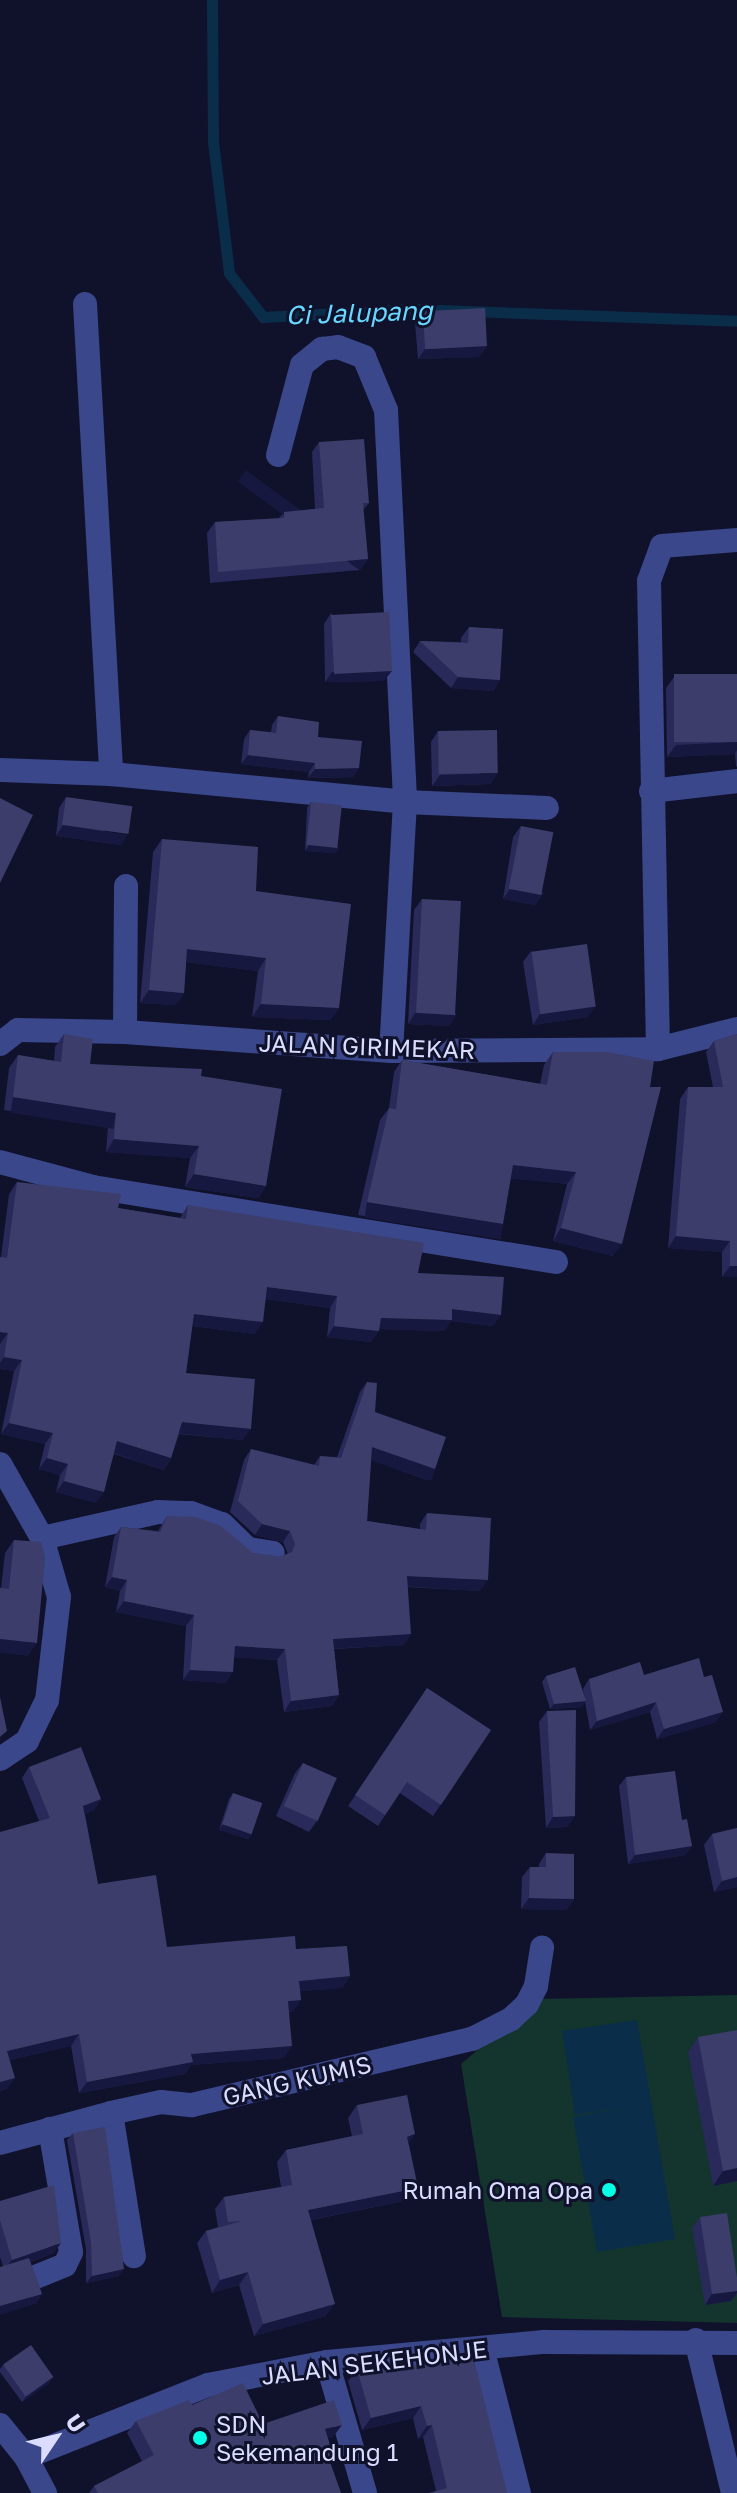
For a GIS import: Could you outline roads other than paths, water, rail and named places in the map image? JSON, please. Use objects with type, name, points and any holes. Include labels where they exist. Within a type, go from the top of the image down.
[{"type":"street","points":[[85,304],[111,774]]},
{"type":"street","points":[[278,455],[302,365],[322,349],[338,347],[364,357],[386,410],[405,802],[391,1051]]},
{"type":"street","points":[[658,1049],[649,581],[662,546],[737,540]]},
{"type":"street","points":[[2,777],[111,774],[405,802],[547,808]]},
{"type":"street","points":[[651,791],[737,781]]},
{"type":"street","points":[[125,1032],[126,886]]},
{"type":"street","name":"JALAN GIRIMEKAR","points":[[6,1030],[125,1032],[391,1051],[658,1049],[737,1029]]},
{"type":"street","points":[[0,1162],[93,1187],[556,1262]]},
{"type":"street","points":[[0,1464],[42,1538],[59,1597],[54,1677],[27,1741],[0,1759]]},
{"type":"street","points":[[42,1538],[142,1514],[191,1513],[222,1524],[248,1549],[273,1553]]},
{"type":"street","name":"GANG KUMIS","points":[[0,2143],[111,2113],[161,2102],[192,2105],[472,2039],[511,2019],[527,2004],[536,1986],[542,1947]]},
{"type":"street","points":[[111,2113],[134,2256]]},
{"type":"street","points":[[38,2276],[65,2265],[71,2252],[50,2129]]},
{"type":"street","points":[[696,2340],[733,2493]]},
{"type":"street","name":"JALAN SEKEHONJE","points":[[26,2457],[208,2385],[327,2362],[482,2348],[696,2340],[737,2343]]},
{"type":"street","points":[[482,2348],[519,2493]]},
{"type":"street","points":[[327,2362],[365,2493]]},
{"type":"street","points":[[0,2425],[26,2457],[45,2493]]},
{"type":"water","points":[[637,2020],[675,2239],[597,2252],[573,2117],[627,2107],[575,2115],[562,2031]]},
{"type":"waterway","name":"Ci Jalupang","points":[[212,0],[213,142],[229,273],[263,317],[413,309],[737,321]]},
{"type":"place","name":"Rumah Oma Opa","points":[[609,2190]]},
{"type":"place","name":"SDN Sekemandung 1","points":[[200,2438]]}]
